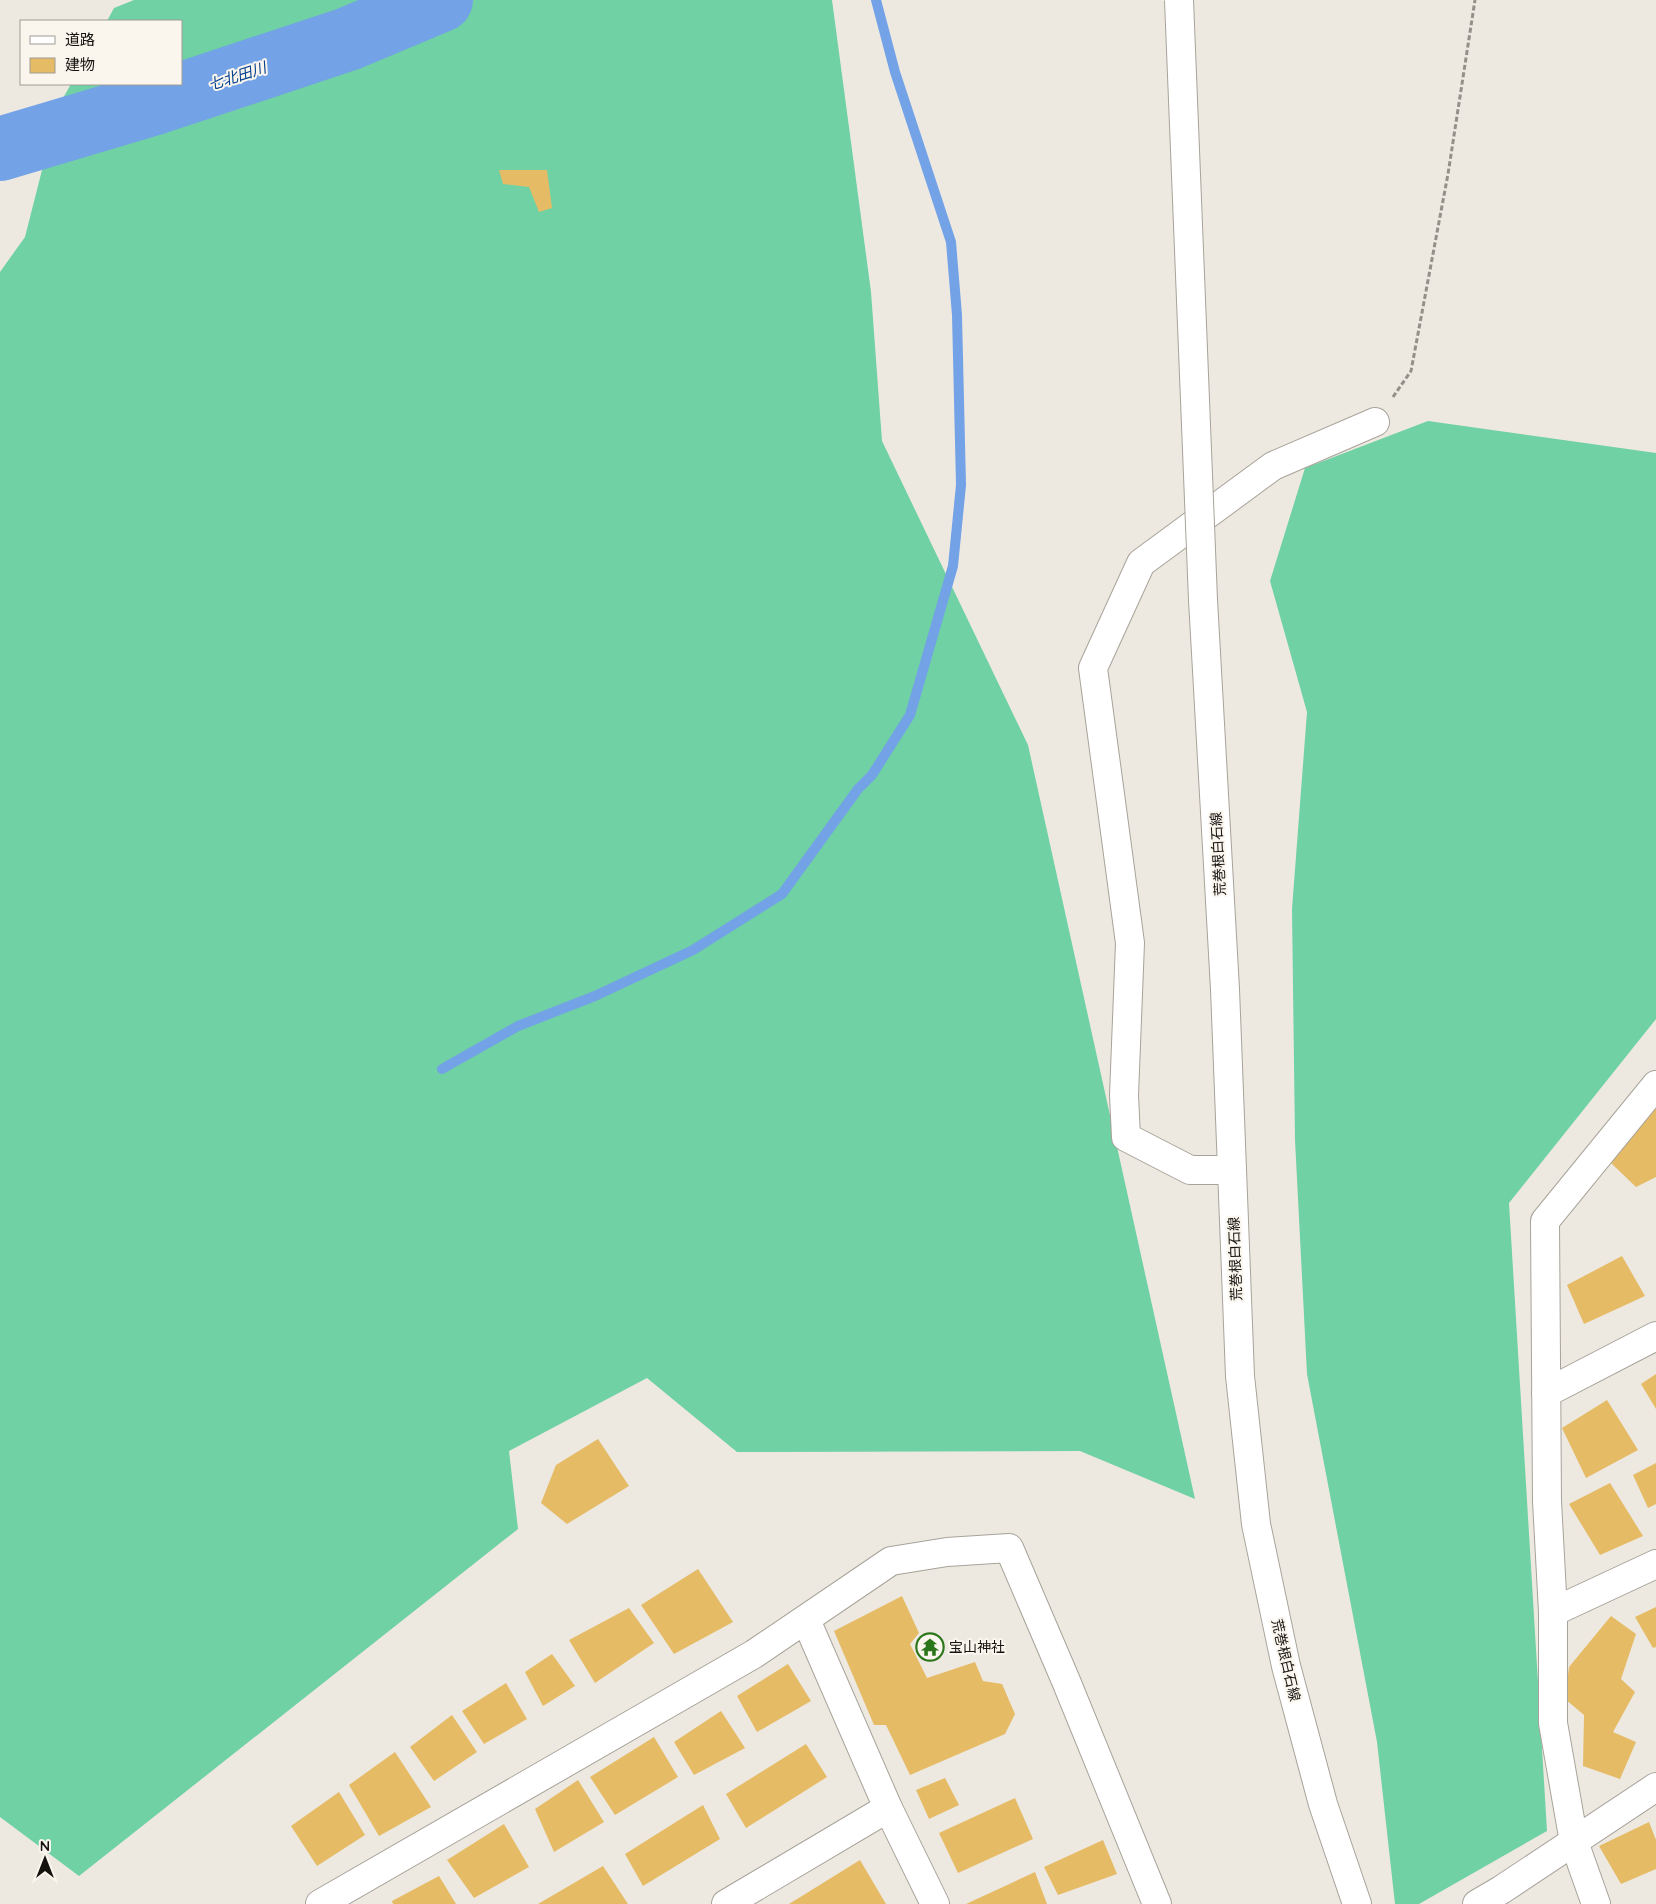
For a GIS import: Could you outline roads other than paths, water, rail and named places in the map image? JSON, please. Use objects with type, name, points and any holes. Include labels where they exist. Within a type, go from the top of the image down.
[{"type":"street","name":"荒巻根白石線","points":[[1179,0],[1203,600],[1225,979],[1240,1376],[1256,1524],[1286,1666],[1323,1804],[1357,1904]]},
{"type":"street","points":[[1232,1170],[1190,1170],[1126,1137],[1124,1095],[1130,942],[1093,668],[1141,563],[1273,466],[1375,422]]},
{"type":"street","points":[[1596,1904],[1574,1842],[1553,1723],[1553,1612],[1547,1501],[1544,1221],[1656,1085]]},
{"type":"street","points":[[1546,1393],[1656,1336]]},
{"type":"street","points":[[320,1904],[754,1654],[891,1561],[947,1552],[1009,1548],[1066,1681],[1157,1904]]},
{"type":"street","points":[[1553,1612],[1656,1564]]},
{"type":"street","points":[[806,1620],[888,1808],[935,1904]]},
{"type":"street","points":[[1477,1904],[1656,1787]]},
{"type":"street","points":[[726,1904],[888,1808]]},
{"type":"waterway","name":"七北田川","points":[[0,149],[158,102],[348,39],[441,0]]},
{"type":"waterway","points":[[442,1069],[518,1026],[595,996],[693,950],[782,894],[858,789],[872,775],[910,715],[953,566],[961,485],[957,315],[951,242],[895,72],[876,0]]},
{"type":"place","name":"宝山神社","points":[[930,1647]]}]
